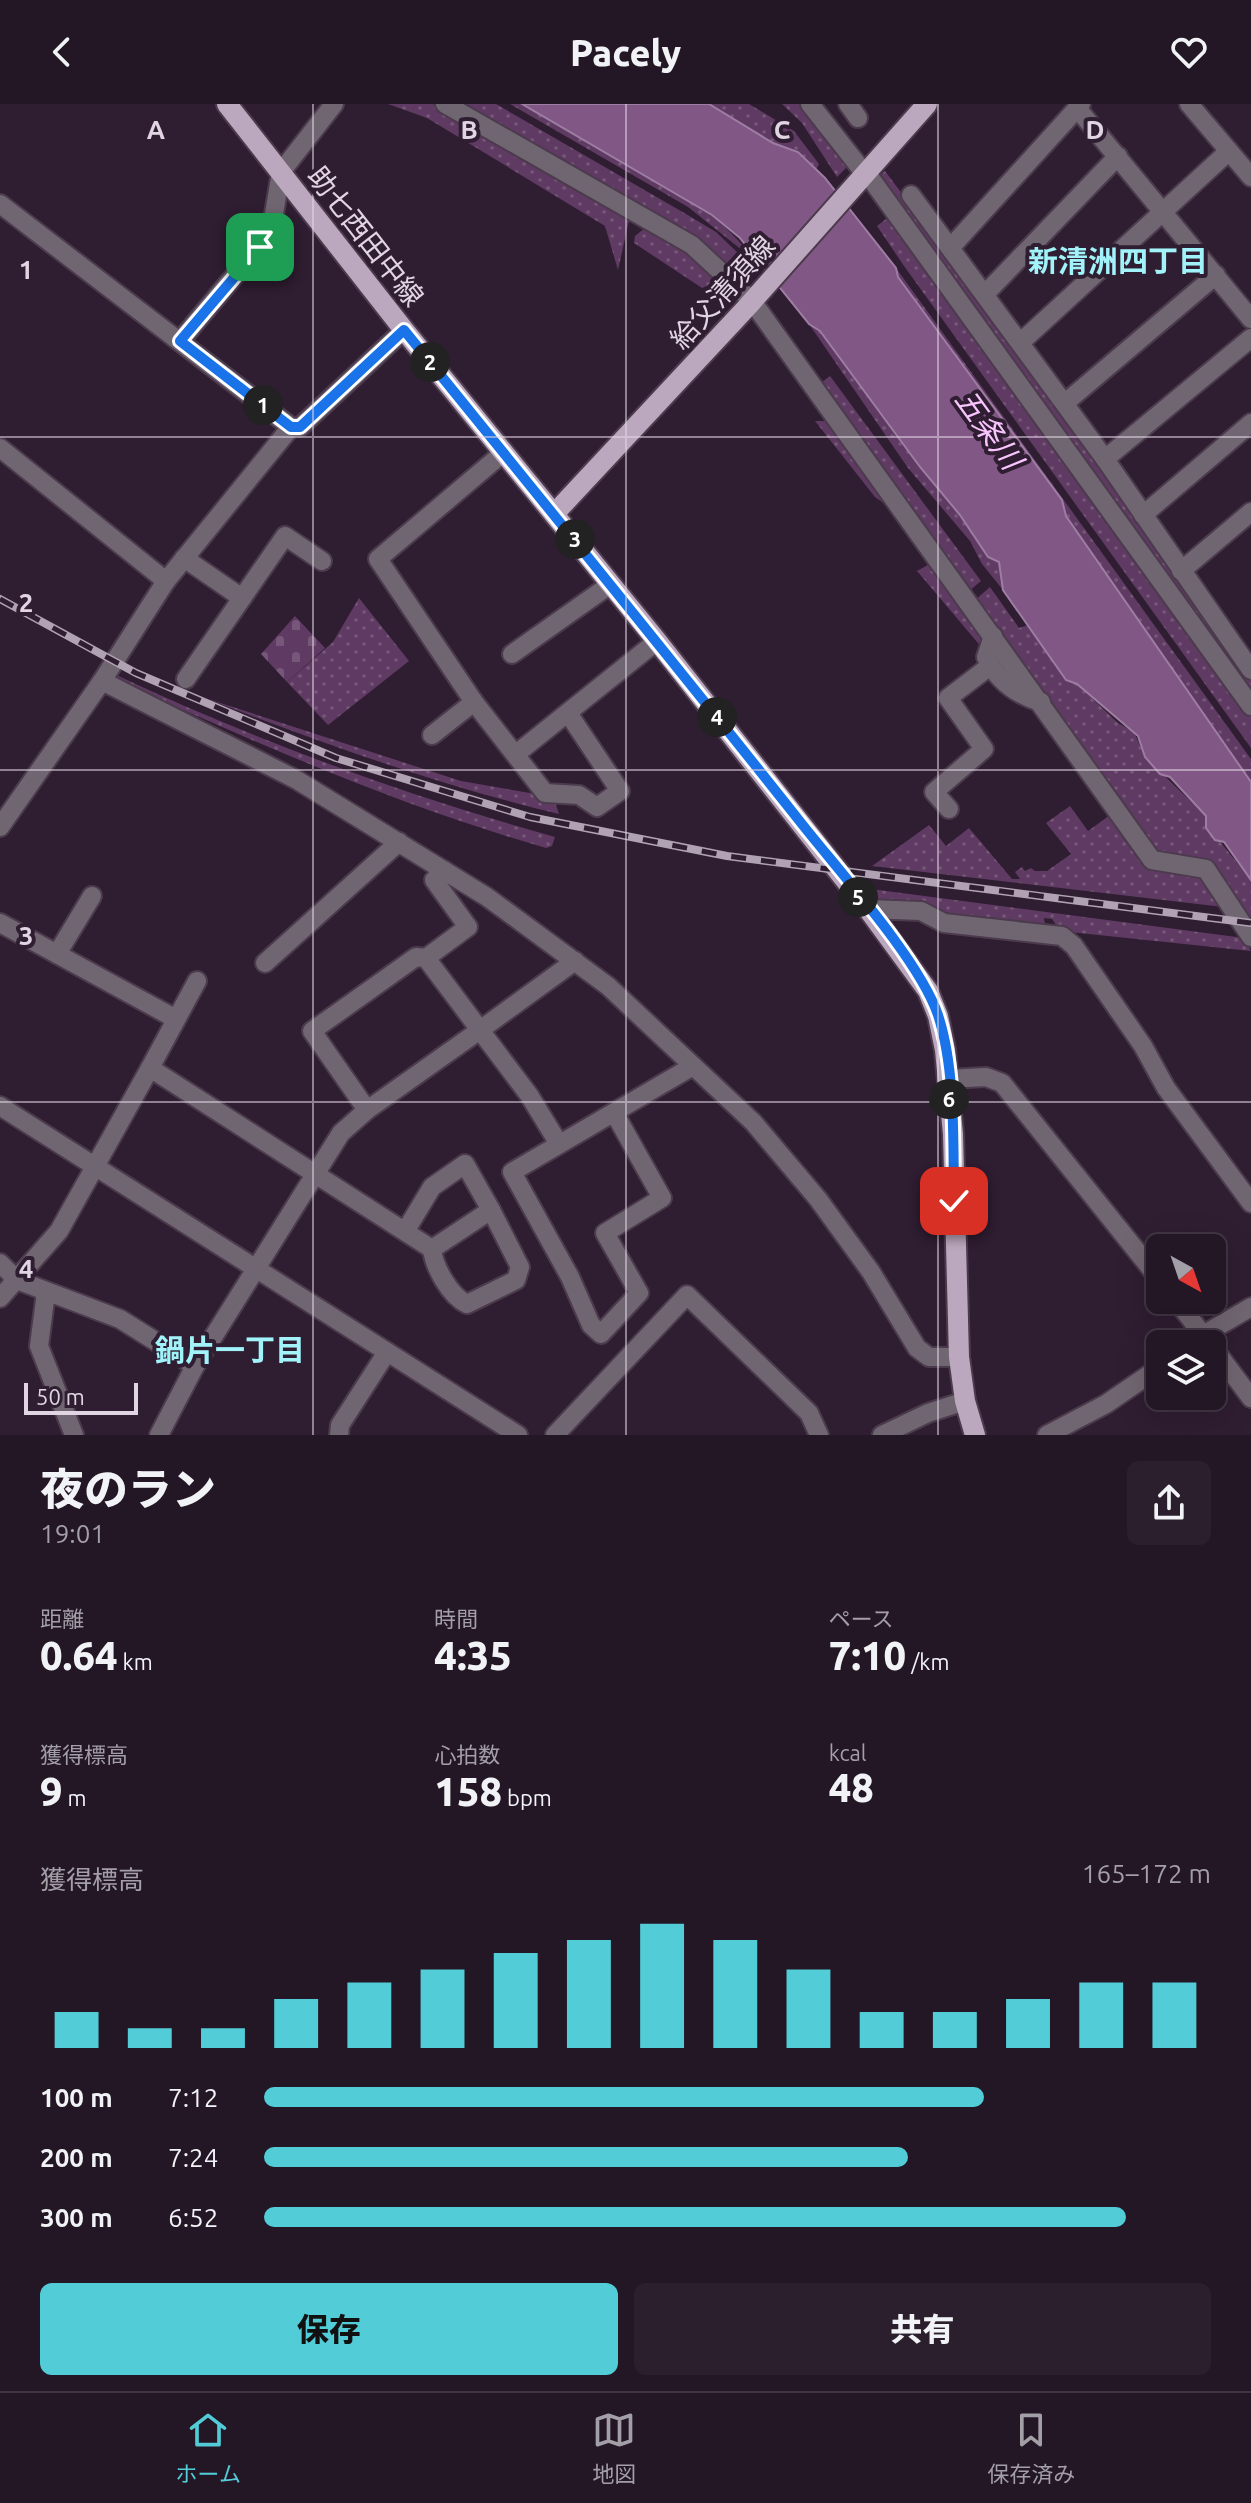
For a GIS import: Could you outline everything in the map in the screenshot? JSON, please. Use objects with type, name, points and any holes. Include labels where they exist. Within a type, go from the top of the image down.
[{"type":"main road","name":"助七西田中線","points":[[227,104],[404,330],[657,641],[868,909],[928,991],[938,1016],[948,1079],[959,1357],[965,1401],[975,1435]]},
{"type":"main road","name":"給父清須線","points":[[554,514],[756,298],[927,104]]},
{"type":"street","points":[[180,341],[271,232],[281,172],[334,104]]},
{"type":"street","points":[[445,104],[692,245],[756,298],[829,412],[1152,860],[1206,869],[1251,937]]},
{"type":"street","points":[[810,104],[1251,706]]},
{"type":"street","points":[[1189,104],[1251,177]]},
{"type":"street","points":[[952,246],[1079,106],[1251,319]]},
{"type":"street","points":[[1021,342],[1229,151]]},
{"type":"street","points":[[986,293],[1118,156]]},
{"type":"street","points":[[911,195],[952,246],[1065,403],[1181,571],[1245,649],[1251,670]]},
{"type":"street","points":[[0,204],[291,427],[300,427],[404,330]]},
{"type":"street","points":[[1065,403],[1216,275]]},
{"type":"street","points":[[1105,459],[1251,338]]},
{"type":"street","points":[[1143,515],[1251,423]]},
{"type":"street","points":[[0,827],[102,681],[166,581],[291,427]]},
{"type":"street","points":[[0,448],[166,581]]},
{"type":"street","points":[[503,453],[378,559],[474,702],[545,793],[579,795],[593,808],[620,791],[568,713]]},
{"type":"street","points":[[1181,571],[1251,512]]},
{"type":"street","points":[[186,679],[285,536],[322,561]]},
{"type":"street","points":[[184,558],[242,598]]},
{"type":"street","points":[[512,654],[611,584]]},
{"type":"street","points":[[993,636],[986,657],[990,666],[1022,696],[1041,702]]},
{"type":"street","points":[[516,754],[657,641]]},
{"type":"street","points":[[949,809],[934,792],[984,749],[948,698],[990,666]]},
{"type":"street","points":[[102,681],[297,780],[445,871],[575,961],[634,1008],[733,1101],[818,1199],[871,1272],[917,1348],[929,1357],[959,1357]]},
{"type":"street","points":[[432,735],[474,702]]},
{"type":"street","points":[[265,963],[399,842]]},
{"type":"street","points":[[367,1110],[312,1031],[416,957],[426,958],[468,927],[434,880],[445,871]]},
{"type":"street","points":[[57,954],[92,896]]},
{"type":"street","points":[[868,909],[921,911],[944,923],[1062,936],[1074,946],[1143,1046],[1166,1088],[1251,1203]]},
{"type":"street","points":[[0,923],[176,1019]]},
{"type":"street","points":[[426,958],[529,1095],[559,1144]]},
{"type":"street","points":[[159,1435],[195,1366],[349,1123],[575,961]]},
{"type":"street","points":[[0,1298],[59,1231],[197,981]]},
{"type":"street","points":[[639,1293],[601,1334],[591,1325],[570,1277],[512,1172],[693,1066]]},
{"type":"street","points":[[150,1068],[432,1249],[433,1257],[456,1299],[467,1304],[516,1280],[520,1267],[465,1164],[432,1187],[406,1230]]},
{"type":"street","points":[[948,1079],[986,1077],[1002,1083],[1146,1263]]},
{"type":"street","points":[[0,1106],[518,1435]]},
{"type":"street","points":[[615,1114],[662,1198],[605,1233],[660,1323]]},
{"type":"street","points":[[432,1249],[491,1210]]},
{"type":"street","points":[[0,1263],[17,1280],[120,1319],[195,1366]]},
{"type":"street","points":[[46,1292],[39,1346],[74,1435]]},
{"type":"street","points":[[555,1435],[687,1295],[809,1413],[819,1435]]},
{"type":"street","points":[[1220,1330],[1251,1307]]},
{"type":"street","points":[[339,1435],[340,1425],[387,1352]]},
{"type":"street","points":[[1226,1367],[1251,1398]]},
{"type":"street","points":[[1047,1435],[1106,1404],[1146,1377]]},
{"type":"street","points":[[882,1435],[965,1401]]},
{"type":"green space","points":[[388,104],[433,104],[630,216],[618,270],[605,226],[427,118]]},
{"type":"green space","points":[[459,104],[496,104],[716,232],[739,254],[727,267]]},
{"type":"green space","points":[[510,104],[522,104],[679,192],[734,235],[752,258],[688,207]]},
{"type":"green space","points":[[709,104],[749,104],[794,131],[819,164],[815,172],[798,152],[773,143]]},
{"type":"green space","points":[[782,104],[802,104],[848,166],[837,177],[802,123]]},
{"type":"green space","points":[[885,171],[1036,372],[1251,681],[1251,696],[878,177]]},
{"type":"green space","points":[[891,215],[1107,509],[1251,716],[1251,748],[904,266],[877,226]]},
{"type":"green space","points":[[645,228],[683,248],[720,281],[702,288],[634,243],[635,236]]},
{"type":"green space","points":[[896,268],[1251,759],[1251,782],[1066,515],[1061,500],[897,277]]},
{"type":"green space","points":[[809,324],[820,331],[981,547],[999,561],[1003,590],[982,564],[970,541],[908,468]]},
{"type":"green space","points":[[830,376],[981,581],[968,592],[818,385]]},
{"type":"green space","points":[[815,421],[828,421],[892,509],[875,497]]},
{"type":"green space","points":[[933,562],[985,634],[983,649],[917,571]]},
{"type":"green space","points":[[990,587],[1019,628],[1028,625],[1066,680],[1077,684],[1118,723],[1134,732],[1145,757],[1206,816],[1205,823],[1251,880],[1251,924],[1209,863],[1156,853],[974,601]]},
{"type":"green space","points":[[359,598],[409,661],[328,725],[287,682],[333,642]]},
{"type":"green space","points":[[295,616],[325,648],[287,682],[261,654]]},
{"type":"green space","points":[[112,673],[220,721],[330,764],[442,803],[555,837],[552,846],[546,848],[490,831],[381,793],[114,679]]},
{"type":"green space","points":[[205,698],[461,781],[536,794],[555,802],[559,814],[380,762]]},
{"type":"green space","points":[[1070,806],[1088,831],[1110,815],[1147,866],[1202,877],[1223,907],[872,866],[929,825],[946,846],[969,828],[1012,879],[1020,879],[1015,872],[1022,867],[1025,871],[1031,868],[1047,871],[1071,854],[1046,823]]},
{"type":"green space","points":[[871,889],[1244,938],[1251,951],[1060,931],[1052,919],[1044,918],[1045,927],[957,921],[927,907],[879,899]]},
{"type":"water","name":"五条川","points":[[522,104],[709,104],[773,143],[798,152],[825,178],[896,268],[898,277],[1062,500],[1066,516],[1251,782],[1251,880],[1224,842],[1215,840],[1206,828],[1206,816],[1170,777],[1160,774],[1145,757],[1138,736],[1077,684],[1066,680],[1003,590],[999,562],[988,557],[960,515],[920,467],[820,331],[809,324],[740,238],[712,215]]},
{"type":"railway","points":[[0,599],[136,673],[336,758],[530,817],[727,856],[1251,923]]},
{"type":"district","name":"新清洲四丁目","points":[[1118,261]]},
{"type":"district","name":"鍋片一丁目","points":[[230,1350]]},
{"type":"route","points":[[260,247],[180,341],[291,427],[300,427],[404,330],[657,641],[868,909],[928,991],[938,1016],[945,1050],[953,1134],[954,1201]]}]
